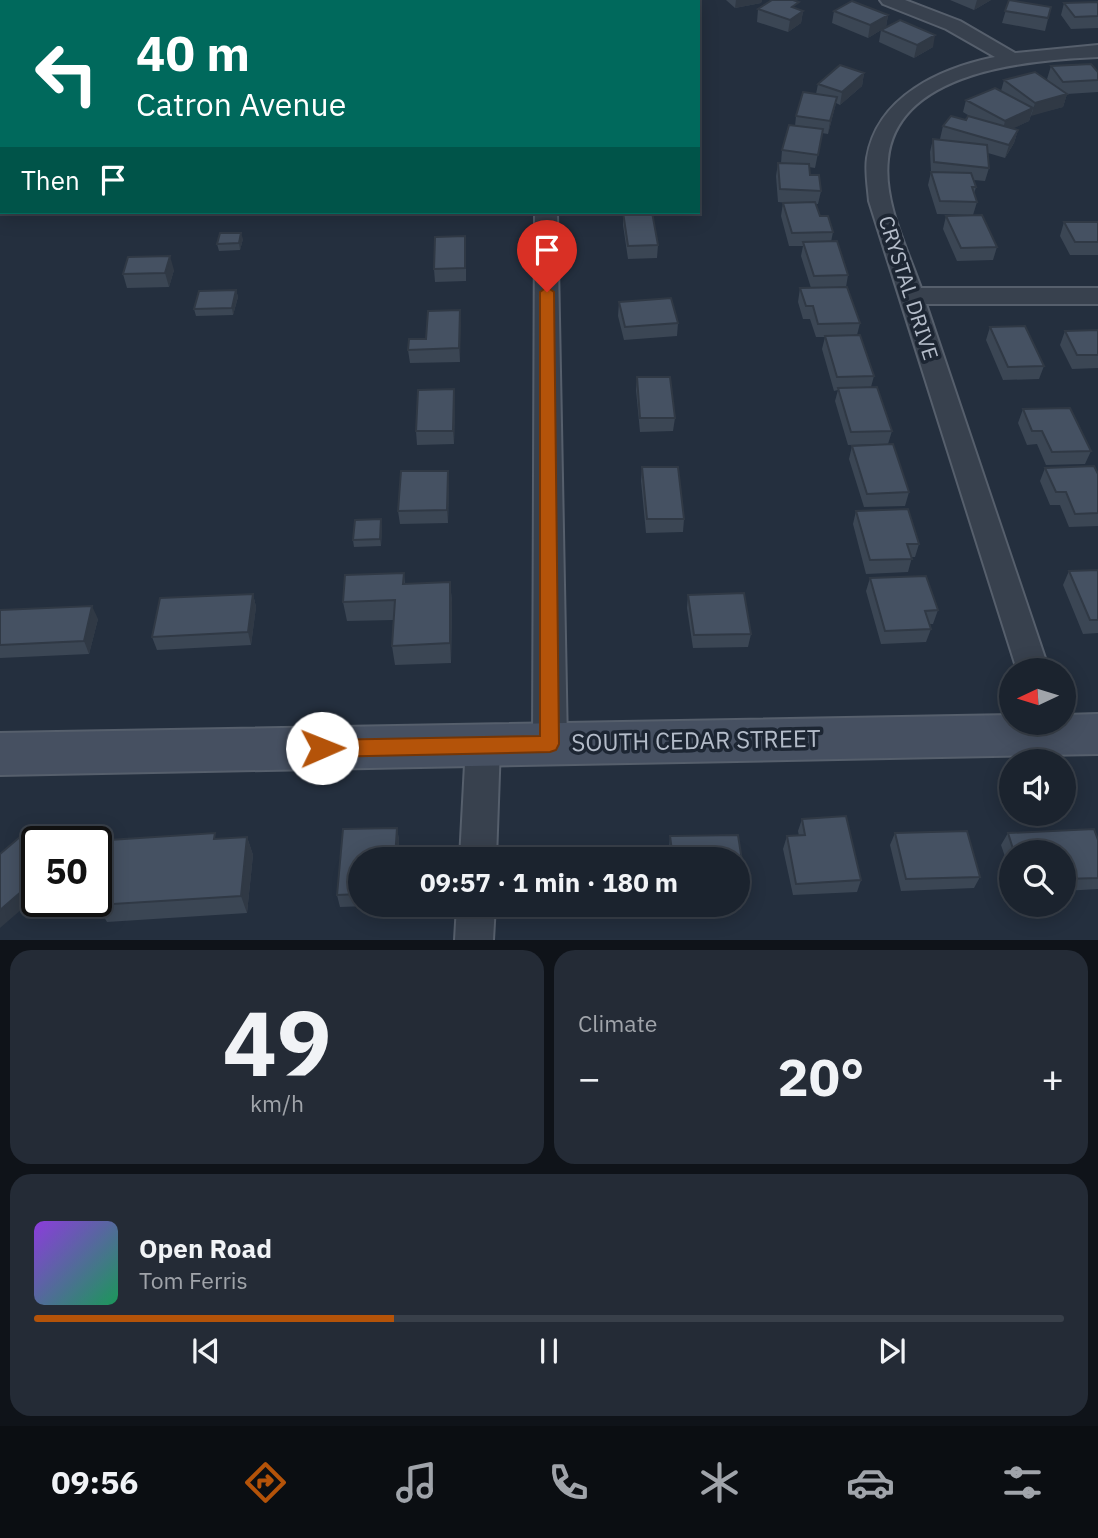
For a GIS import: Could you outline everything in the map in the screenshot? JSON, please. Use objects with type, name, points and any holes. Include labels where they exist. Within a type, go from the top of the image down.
[{"type":"main road","name":"SOUTH CEDAR STREET","points":[[0,754],[483,746],[999,732]]},
{"type":"street","points":[[889,0],[953,25],[1009,57]]},
{"type":"street","name":"CRYSTAL DRIVE","points":[[1029,658],[909,296],[876,184],[876,160],[881,139],[893,119],[909,101],[929,86],[966,69],[1009,57],[1098,51]]},
{"type":"street","points":[[546,214],[550,744]]},
{"type":"street","points":[[909,296],[1098,296]]},
{"type":"street","points":[[479,847],[483,746]]},
{"type":"street","points":[[474,940],[475,917]]},
{"type":"building","points":[[772,0],[799,2],[792,7],[803,11],[790,20],[758,9]]},
{"type":"building","points":[[1009,0],[1051,7],[1048,18],[1005,11]]},
{"type":"building","points":[[852,1],[888,15],[870,25],[834,11]]},
{"type":"building","points":[[1098,2],[1098,16],[1075,17],[1064,3]]},
{"type":"building","points":[[900,20],[935,35],[917,45],[881,30]]},
{"type":"building","points":[[1091,64],[1098,72],[1098,80],[1063,82],[1051,66]]},
{"type":"building","points":[[840,65],[864,73],[842,92],[818,84]]},
{"type":"building","points":[[1035,72],[1067,94],[1035,103],[1004,80]]},
{"type":"building","points":[[995,88],[1033,108],[1005,121],[966,100]]},
{"type":"building","points":[[803,92],[837,97],[830,121],[796,116]]},
{"type":"building","points":[[951,116],[966,120],[968,116],[1018,130],[1009,145],[943,126]]},
{"type":"building","points":[[789,125],[823,129],[818,155],[782,150]]},
{"type":"building","points":[[933,139],[987,145],[989,168],[934,162]]},
{"type":"building","points":[[778,163],[809,164],[810,175],[819,175],[821,191],[780,189]]},
{"type":"building","points":[[931,172],[971,173],[977,202],[940,201]]},
{"type":"building","points":[[815,202],[820,216],[828,216],[833,232],[792,233],[783,203]]},
{"type":"building","points":[[623,214],[652,214],[658,245],[628,246]]},
{"type":"building","points":[[982,215],[997,247],[961,248],[946,216]]},
{"type":"building","points":[[1064,222],[1098,222],[1098,242],[1075,242]]},
{"type":"building","points":[[220,233],[241,233],[239,243],[217,244]]},
{"type":"building","points":[[465,236],[465,268],[434,269],[435,237]]},
{"type":"building","points":[[837,241],[848,275],[814,276],[803,242]]},
{"type":"building","points":[[170,256],[165,273],[123,274],[128,257]]},
{"type":"building","points":[[847,287],[860,323],[818,324],[813,306],[806,306],[800,288]]},
{"type":"building","points":[[236,290],[232,308],[194,309],[199,291]]},
{"type":"building","points":[[671,298],[678,323],[625,327],[619,302]]},
{"type":"building","points":[[460,310],[459,348],[408,350],[409,339],[426,339],[428,311]]},
{"type":"building","points":[[1025,326],[1044,366],[1008,367],[990,327]]},
{"type":"building","points":[[1098,330],[1098,355],[1077,355],[1065,331]]},
{"type":"building","points":[[860,335],[874,376],[837,377],[825,336]]},
{"type":"building","points":[[637,377],[670,377],[675,418],[640,418]]},
{"type":"building","points":[[877,387],[892,431],[851,432],[838,388]]},
{"type":"building","points":[[454,389],[453,431],[416,431],[418,390]]},
{"type":"building","points":[[1070,408],[1091,451],[1052,452],[1042,431],[1032,431],[1023,409]]},
{"type":"building","points":[[893,444],[909,492],[867,494],[852,446]]},
{"type":"building","points":[[1094,466],[1098,474],[1098,513],[1075,514],[1066,492],[1056,492],[1045,468]]},
{"type":"building","points":[[642,467],[678,467],[684,519],[647,519]]},
{"type":"building","points":[[401,471],[448,471],[447,510],[398,511]]},
{"type":"building","points":[[908,509],[919,544],[907,544],[912,559],[870,560],[856,511]]},
{"type":"building","points":[[381,519],[380,539],[353,540],[355,520]]},
{"type":"building","points":[[1098,570],[1098,620],[1090,620],[1069,571]]},
{"type":"building","points":[[404,573],[403,584],[450,582],[450,643],[392,646],[395,600],[343,602],[345,575]]},
{"type":"building","points":[[926,576],[938,610],[925,611],[931,629],[885,631],[870,578]]},
{"type":"building","points":[[744,593],[751,634],[694,635],[688,595]]},
{"type":"building","points":[[253,594],[248,632],[152,637],[160,598]]},
{"type":"building","points":[[92,606],[84,641],[0,645],[0,610]]},
{"type":"building","points":[[846,816],[861,880],[796,884],[787,836],[805,835],[802,819]]},
{"type":"building","points":[[397,828],[396,847],[348,847],[348,895],[337,895],[343,829]]},
{"type":"building","points":[[1094,829],[1098,840],[1098,878],[1076,879],[1076,840],[1010,840],[1008,833]]},
{"type":"building","points":[[967,831],[980,877],[906,879],[895,833]]},
{"type":"building","points":[[215,833],[214,839],[247,837],[241,896],[112,904],[112,840]]},
{"type":"building","points":[[738,835],[740,847],[671,847],[670,836]]},
{"type":"building","points":[[21,836],[21,892],[0,910],[0,854]]},
{"type":"route","points":[[322,748],[550,744],[547,292]]}]
